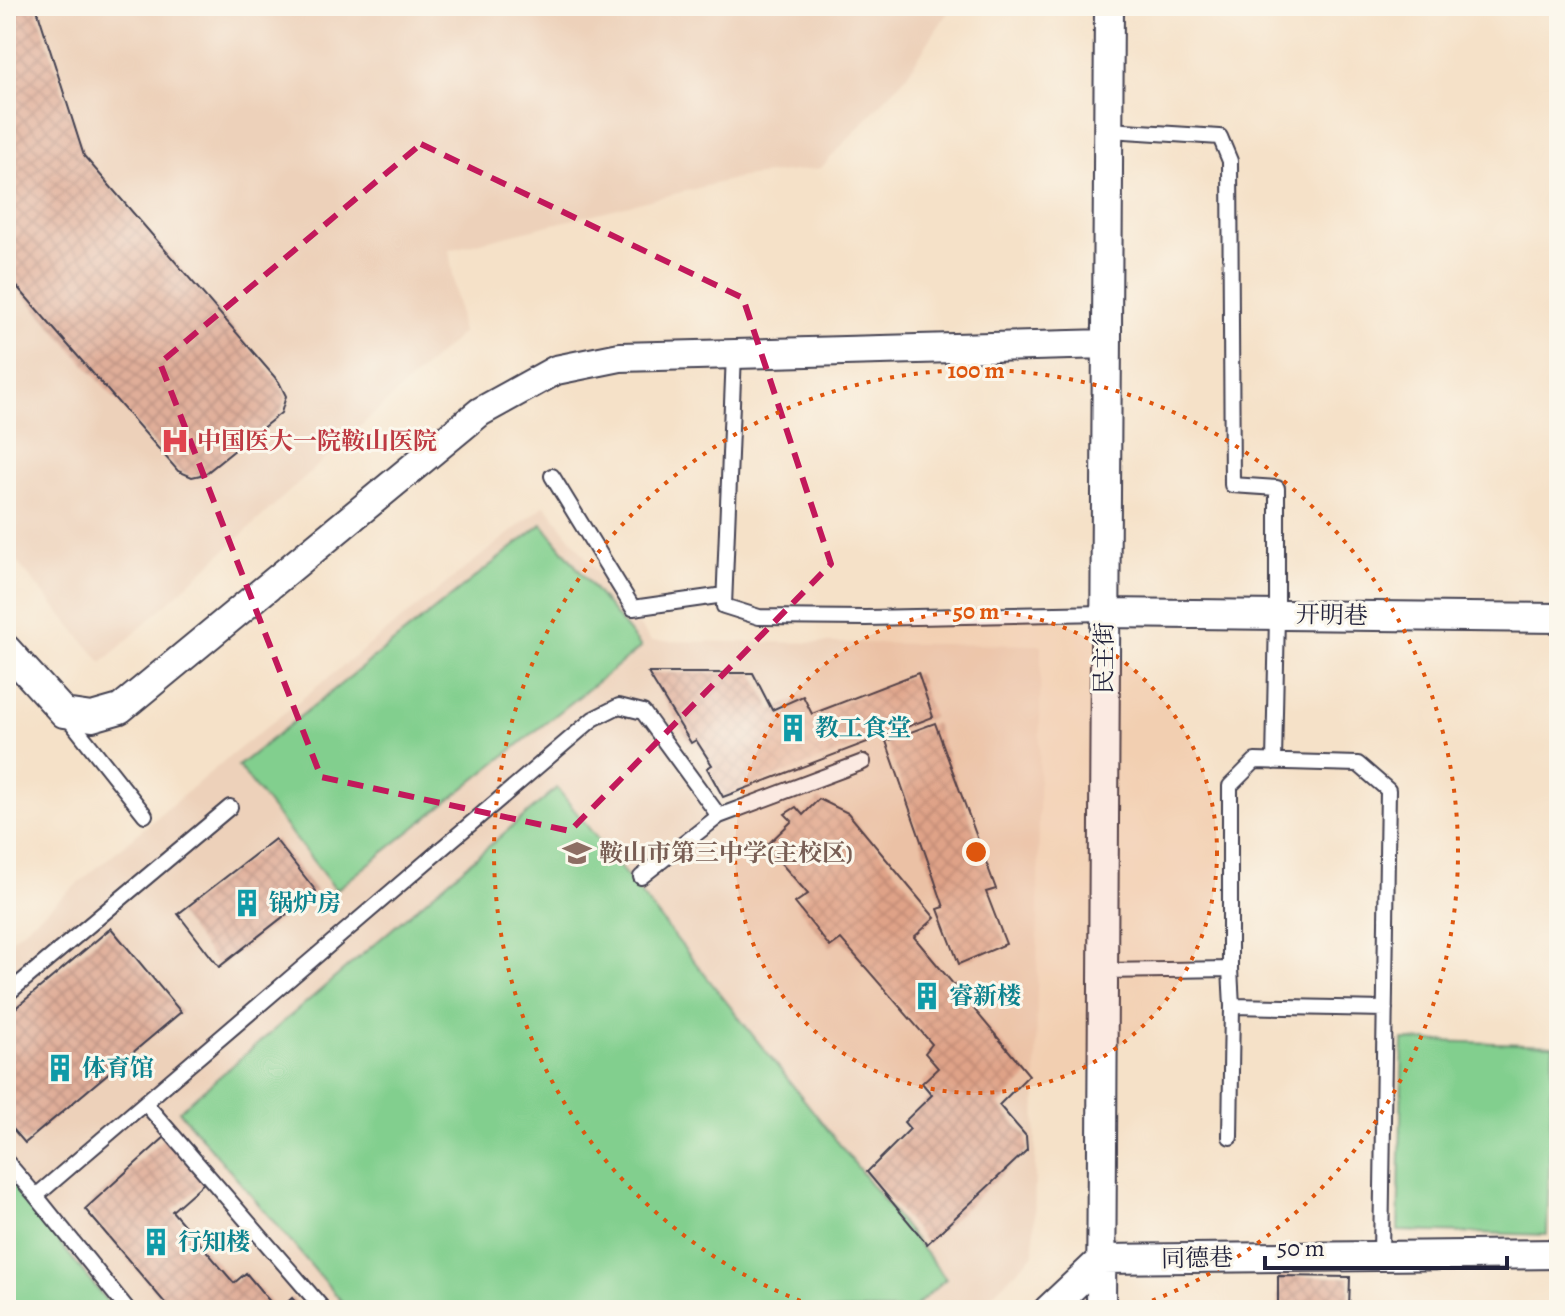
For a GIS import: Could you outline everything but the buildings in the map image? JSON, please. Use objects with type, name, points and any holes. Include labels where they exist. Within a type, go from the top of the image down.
[{"type":"street","name":"民主街","points":[[1101,1310],[1109,6]]},
{"type":"street","points":[[6,649],[64,713],[92,717],[120,709],[480,412],[556,370],[620,357],[1106,344]]},
{"type":"street","name":"开明巷","points":[[1105,613],[1559,618]]},
{"type":"street","name":"同德巷","points":[[1102,1259],[1559,1254]]},
{"type":"street","points":[[1048,1310],[1102,1259]]},
{"type":"lane","points":[[1109,130],[1220,137],[1230,161],[1232,485],[1277,488],[1274,762]]},
{"type":"lane","points":[[734,353],[724,606],[759,617],[1105,613]]},
{"type":"lane","points":[[552,476],[633,608],[724,595]]},
{"type":"lane","points":[[36,1196],[593,719],[619,706],[643,712],[719,816]]},
{"type":"lane","points":[[64,713],[145,815]]},
{"type":"lane","points":[[1230,1137],[1230,786],[1255,761],[1358,764],[1388,790],[1381,1255]]},
{"type":"lane","points":[[641,877],[719,816],[863,762]]},
{"type":"lane","points":[[6,995],[230,807]]},
{"type":"lane","points":[[1103,971],[1230,969]]},
{"type":"lane","points":[[1232,1006],[1385,1009]]},
{"type":"lane","points":[[145,1103],[324,1310]]},
{"type":"lane","points":[[6,1161],[128,1310]]},
{"type":"highlighted area","points":[[421,144],[743,298],[831,564],[570,831],[321,777],[160,363]]},
{"type":"shaded area","name":"中国医大一院鞍山医院","points":[[6,6],[952,6],[906,76],[821,168],[742,177],[449,250],[462,333],[102,663],[6,549]]},
{"type":"shaded area","name":"鞍山市第三中学(主校区)","points":[[545,505],[651,641],[1041,645],[1034,1254],[976,1310],[6,1310],[6,944],[224,761]]},
{"type":"green space","points":[[542,524],[641,647],[336,890],[238,766]]},
{"type":"green space","points":[[557,788],[946,1279],[911,1310],[349,1310],[179,1111]]},
{"type":"green space","points":[[1403,1040],[1553,1045],[1547,1235],[1398,1231]]},
{"type":"green space","points":[[6,1176],[114,1310],[6,1310]]},
{"type":"place","name":"中国医大一院鞍山医院","points":[[175,441]]},
{"type":"place","name":"教工食堂","points":[[793,728]]},
{"type":"place","name":"鞍山市第三中学(主校区)","points":[[577,853]]},
{"type":"place","name":"锅炉房","points":[[247,903]]},
{"type":"place","name":"睿新楼","points":[[927,996]]},
{"type":"place","name":"体育馆","points":[[60,1068]]},
{"type":"place","name":"行知楼","points":[[156,1242]]}]
